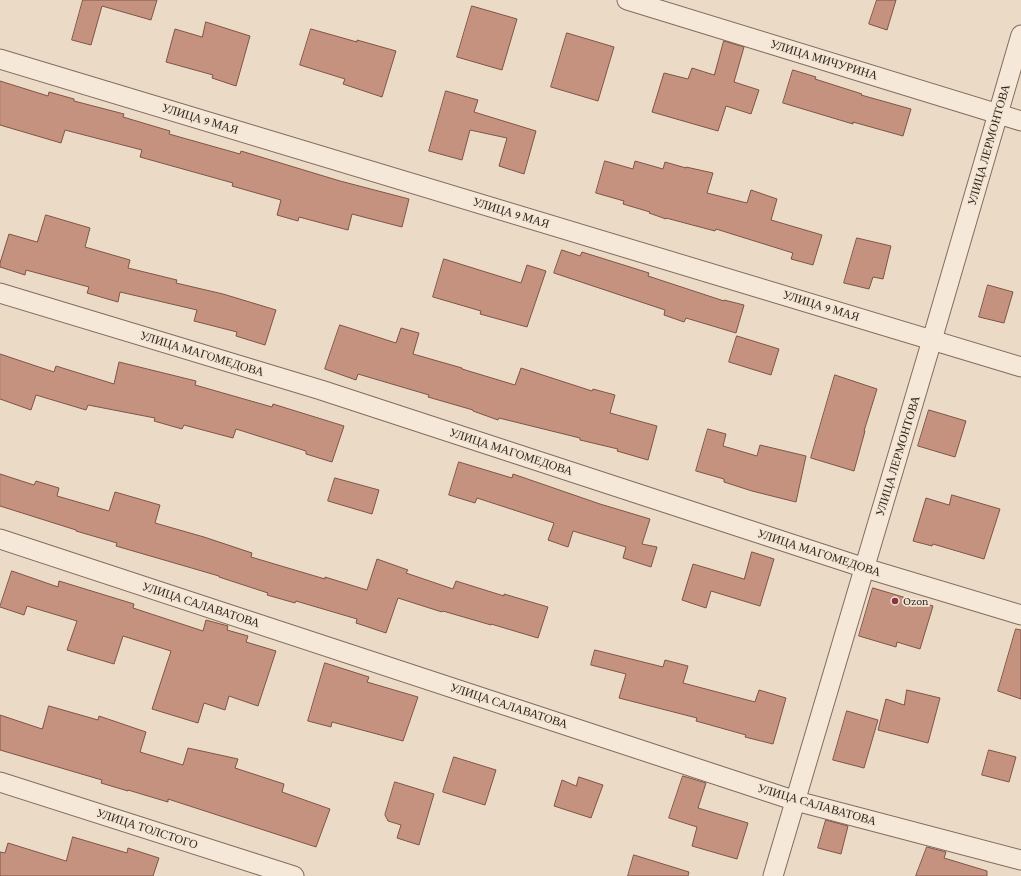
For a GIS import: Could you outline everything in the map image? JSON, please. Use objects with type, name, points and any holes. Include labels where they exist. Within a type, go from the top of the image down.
[{"type":"street","name":"УЛИЦА МИЧУРИНА","points":[[627,0],[1021,121]]},
{"type":"street","name":"УЛИЦА ЛЕРМОНТОВА","points":[[773,876],[1021,35]]},
{"type":"street","name":"УЛИЦА 9 МАЯ","points":[[0,59],[1021,367]]},
{"type":"street","name":"УЛИЦА МАГОМЕДОВА","points":[[0,293],[321,390],[865,568],[1021,615]]},
{"type":"street","name":"УЛИЦА САЛАВАТОВА","points":[[0,539],[796,800],[1021,860]]},
{"type":"street","name":"УЛИЦА ТОЛСТОГО","points":[[0,782],[294,876]]},
{"type":"building","points":[[83,0],[157,0],[151,20],[102,6],[91,45],[72,40]]},
{"type":"building","points":[[877,0],[896,0],[887,30],[869,24]]},
{"type":"building","points":[[472,6],[517,19],[502,70],[457,57]]},
{"type":"building","points":[[206,22],[250,36],[236,86],[212,78],[213,75],[166,62],[175,29],[202,37]]},
{"type":"building","points":[[311,29],[396,51],[382,97],[343,84],[345,79],[300,65]]},
{"type":"building","points":[[567,33],[614,47],[598,101],[551,87]]},
{"type":"building","points":[[724,41],[744,47],[734,82],[759,90],[751,114],[726,106],[718,131],[652,112],[664,73],[688,79],[692,68],[714,75]]},
{"type":"building","points":[[793,70],[816,77],[815,79],[862,94],[861,95],[911,109],[903,136],[853,122],[853,124],[783,103]]},
{"type":"building","points":[[0,81],[48,96],[49,92],[74,99],[74,101],[124,114],[123,117],[170,131],[169,134],[240,154],[241,151],[340,181],[409,199],[402,227],[352,214],[348,230],[299,217],[298,221],[277,215],[281,200],[232,186],[233,183],[140,157],[142,150],[65,130],[61,143],[0,125]]},
{"type":"building","points":[[446,91],[478,100],[474,112],[536,131],[524,174],[499,166],[507,138],[470,130],[462,160],[429,151]]},
{"type":"building","points":[[605,161],[633,169],[635,161],[663,169],[665,162],[713,173],[707,193],[747,203],[751,190],[777,199],[771,220],[822,235],[813,265],[791,259],[793,253],[716,229],[715,231],[666,219],[649,213],[650,212],[623,204],[624,201],[596,193]]},
{"type":"building","points":[[46,215],[90,228],[85,247],[130,260],[128,268],[177,280],[176,283],[223,294],[276,310],[265,345],[236,336],[237,332],[194,321],[197,310],[120,292],[118,302],[87,293],[89,287],[26,270],[25,275],[0,267],[9,234],[37,242]]},
{"type":"building","points":[[857,238],[891,246],[883,279],[873,277],[869,289],[844,283]]},
{"type":"building","points":[[562,250],[580,256],[582,252],[649,273],[648,276],[724,301],[744,305],[736,333],[686,318],[684,322],[664,315],[665,310],[554,273]]},
{"type":"building","points":[[444,259],[521,283],[527,265],[546,271],[527,327],[480,314],[481,311],[433,297]]},
{"type":"building","points":[[988,285],[1013,292],[1004,323],[979,317]]},
{"type":"building","points":[[340,325],[396,343],[401,328],[419,333],[413,354],[515,385],[521,368],[592,391],[593,389],[615,395],[610,413],[657,426],[648,460],[617,451],[618,449],[580,440],[580,438],[499,418],[498,420],[473,410],[428,397],[429,395],[358,374],[356,380],[325,369]]},
{"type":"building","points":[[737,336],[779,349],[771,375],[729,362]]},
{"type":"building","points":[[0,354],[54,372],[56,366],[114,384],[119,362],[196,381],[195,385],[272,407],[273,404],[344,426],[332,462],[306,454],[306,451],[236,429],[233,438],[184,425],[182,429],[154,421],[155,418],[88,405],[86,410],[36,395],[31,410],[0,399]]},
{"type":"building","points":[[835,375],[877,389],[854,471],[811,458]]},
{"type":"building","points":[[929,410],[966,421],[955,457],[918,446]]},
{"type":"building","points":[[708,429],[726,434],[723,446],[757,456],[760,445],[806,456],[796,502],[752,491],[724,482],[724,479],[696,471]]},
{"type":"building","points":[[459,462],[512,478],[513,474],[600,504],[650,519],[642,544],[657,547],[651,567],[623,558],[626,547],[573,531],[568,547],[548,540],[554,523],[477,498],[475,503],[449,495]]},
{"type":"building","points":[[0,474],[34,485],[36,481],[59,488],[57,496],[109,511],[115,492],[160,505],[155,523],[252,553],[251,557],[367,590],[377,559],[408,570],[406,573],[453,589],[456,581],[504,596],[504,594],[548,607],[538,638],[443,611],[442,612],[398,598],[386,633],[356,623],[357,619],[296,601],[295,603],[267,595],[268,593],[219,576],[116,546],[117,543],[0,506]]},
{"type":"building","points":[[335,478],[379,490],[372,514],[328,501]]},
{"type":"building","points":[[952,495],[1000,509],[984,559],[933,544],[932,546],[913,541],[926,498],[949,505]]},
{"type":"building","points":[[752,552],[774,559],[760,606],[711,591],[706,608],[682,600],[693,564],[744,579]]},
{"type":"building","points":[[12,571],[58,587],[59,581],[134,604],[133,608],[203,631],[206,620],[228,626],[227,630],[248,636],[246,642],[276,651],[258,706],[229,696],[225,710],[204,703],[198,723],[152,709],[171,651],[123,636],[114,664],[67,650],[77,621],[27,606],[24,615],[0,607]]},
{"type":"building","points":[[873,588],[933,606],[920,649],[897,642],[896,647],[859,636]]},
{"type":"building","points":[[1016,629],[1021,630],[1021,699],[998,691]]},
{"type":"building","points":[[595,650],[663,667],[665,660],[688,666],[683,683],[755,702],[759,690],[786,698],[773,744],[745,737],[746,735],[696,721],[697,718],[619,698],[626,674],[591,665]]},
{"type":"building","points":[[325,663],[369,677],[367,682],[418,697],[403,741],[332,722],[331,727],[308,721]]},
{"type":"building","points":[[907,690],[940,698],[928,743],[878,730],[886,699],[904,705]]},
{"type":"building","points":[[49,706],[98,720],[99,716],[146,732],[140,752],[183,765],[188,748],[238,759],[235,768],[284,784],[282,792],[330,809],[316,847],[168,799],[168,802],[128,791],[101,783],[102,780],[0,750],[0,715],[42,729]]},
{"type":"building","points":[[847,711],[878,720],[864,768],[833,760]]},
{"type":"building","points":[[989,750],[1016,757],[1009,782],[982,775]]},
{"type":"building","points":[[454,757],[496,770],[485,805],[443,792]]},
{"type":"building","points":[[683,776],[706,783],[698,808],[748,823],[737,859],[692,846],[697,827],[669,818]]},
{"type":"building","points":[[579,777],[603,785],[591,818],[554,806],[562,780],[576,786]]},
{"type":"building","points":[[395,782],[434,794],[419,845],[397,838],[401,825],[388,821],[385,815]]},
{"type":"building","points":[[826,820],[848,826],[841,854],[818,848]]},
{"type":"building","points":[[73,837],[127,853],[128,848],[159,858],[153,876],[0,876],[0,852],[5,853],[8,843],[66,861]]},
{"type":"building","points":[[927,847],[946,852],[944,858],[987,871],[987,876],[916,876]]},
{"type":"building","points":[[634,855],[689,872],[688,876],[628,876]]},
{"type":"place","name":"Ozon","points":[[895,601]]}]
